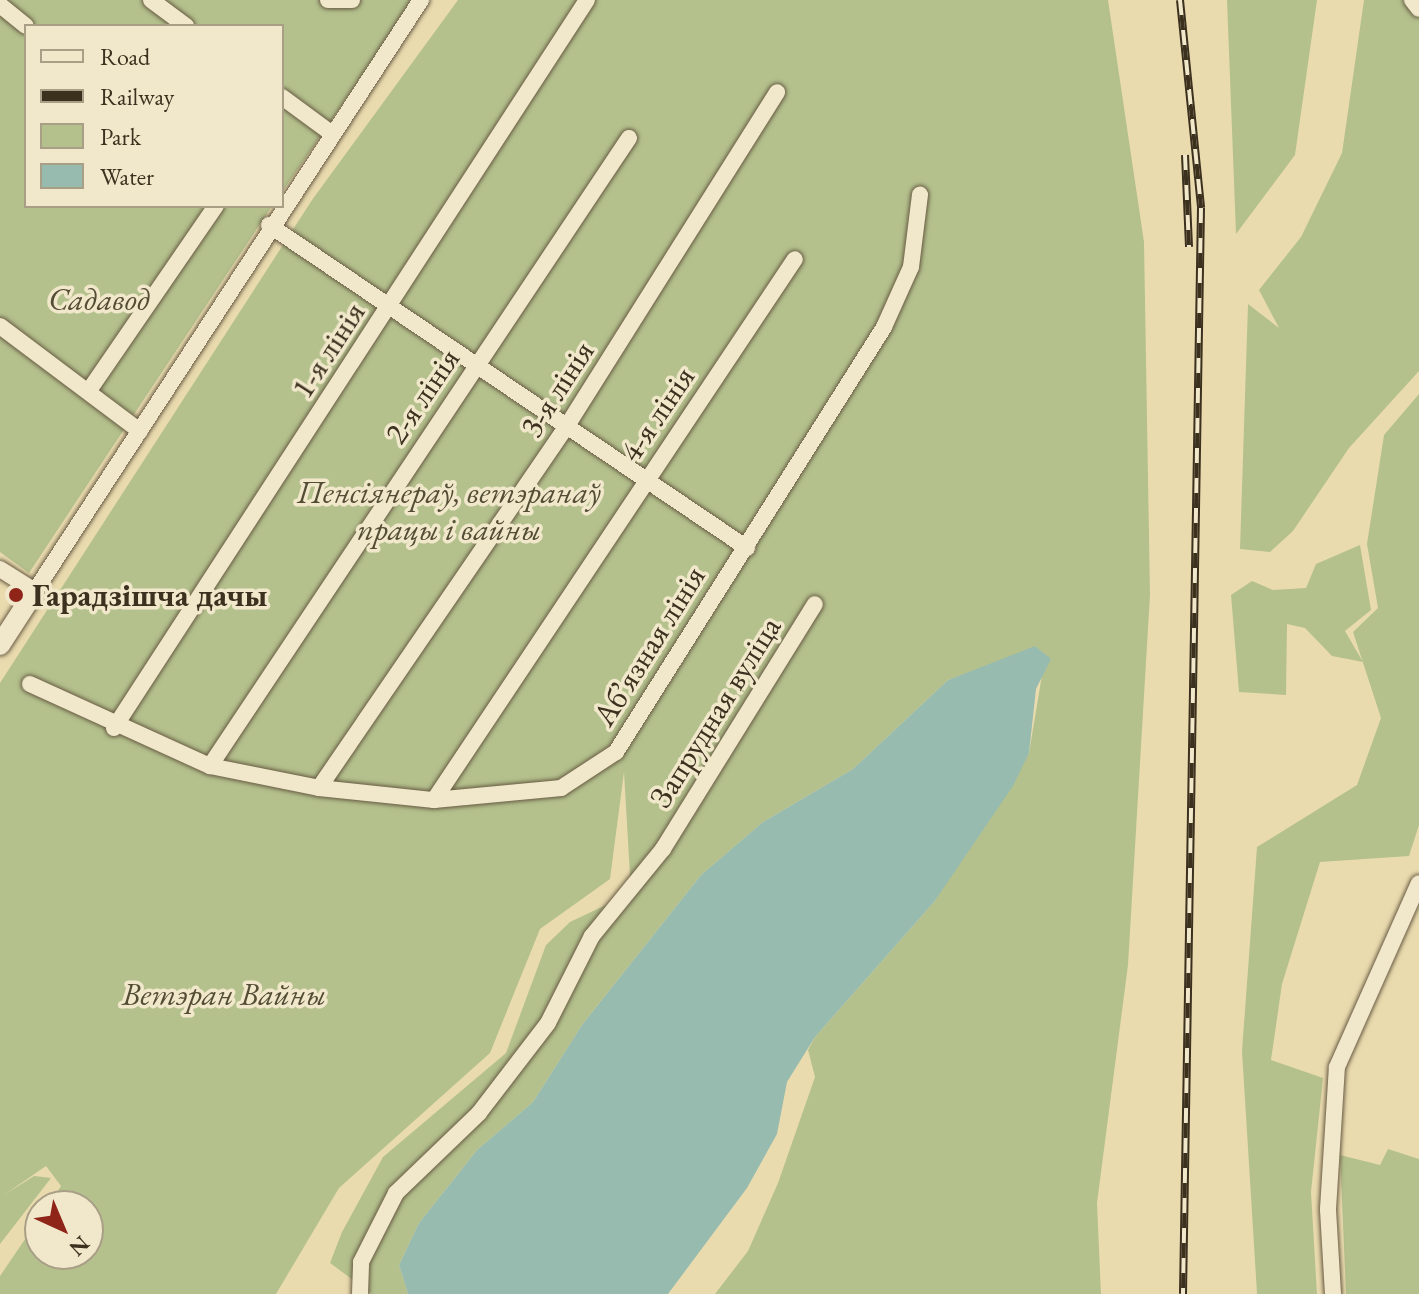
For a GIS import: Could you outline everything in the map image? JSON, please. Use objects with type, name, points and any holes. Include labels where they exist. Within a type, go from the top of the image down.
[{"type":"street","points":[[151,0],[183,24]]},
{"type":"street","points":[[328,0],[352,0]]},
{"type":"street","points":[[284,203],[421,0]]},
{"type":"street","name":"1-я лінія","points":[[114,728],[587,0]]},
{"type":"street","points":[[1412,0],[1419,9]]},
{"type":"street","points":[[0,5],[24,24]]},
{"type":"street","name":"3-я лінія","points":[[319,788],[565,429],[777,92]]},
{"type":"street","points":[[284,98],[331,133]]},
{"type":"street","name":"2-я лінія","points":[[210,766],[629,138]]},
{"type":"street","name":"Абʼязная лінія","points":[[30,684],[114,728],[210,766],[319,788],[434,800],[561,788],[616,752],[884,327],[911,267],[920,195]]},
{"type":"street","points":[[90,389],[215,208]]},
{"type":"street","points":[[0,645],[281,208]]},
{"type":"street","points":[[269,225],[644,484],[747,548]]},
{"type":"street","name":"4-я лінія","points":[[434,800],[795,259]]},
{"type":"street","points":[[0,326],[90,389],[140,431]]},
{"type":"street","points":[[0,569],[35,591]]},
{"type":"street","name":"Запрудная вуліца","points":[[360,1294],[361,1262],[396,1193],[506,1082],[548,1023],[592,936],[663,849],[815,604]]},
{"type":"street","points":[[1333,1294],[1328,1209],[1337,1067],[1419,883]]},
{"type":"green space","name":"Садавод","points":[[0,0],[414,0],[284,189],[284,24],[24,24],[24,208],[271,208],[29,573],[0,552]]},
{"type":"green space","points":[[458,0],[1108,0],[1144,242],[1150,595],[1128,965],[1097,1203],[1101,1294],[715,1294],[748,1251],[778,1183],[815,1077],[808,1050],[815,1037],[934,902],[1029,753],[1042,675],[1021,653],[948,680],[853,769],[763,822],[701,875],[582,1025],[533,1102],[477,1150],[419,1223],[399,1265],[408,1294],[372,1294],[330,1263],[342,1232],[383,1157],[506,1053],[546,945],[570,922],[631,893],[624,772],[610,879],[540,929],[490,1053],[339,1188],[276,1294],[0,1294],[0,1276],[24,1241],[24,1270],[104,1270],[104,1190],[58,1190],[61,1186],[46,1166],[4,1195],[34,1176],[51,1178],[42,1190],[24,1190],[24,1213],[0,1244],[0,683],[312,200]]},
{"type":"green space","points":[[1227,0],[1317,0],[1295,155],[1236,234]]},
{"type":"green space","points":[[1364,0],[1419,0],[1419,371],[1349,448],[1293,531],[1270,552],[1240,549],[1248,304],[1279,328],[1259,290],[1301,237],[1342,153]]},
{"type":"green space","points":[[1419,394],[1419,825],[1409,856],[1320,862],[1282,984],[1271,1060],[1323,1078],[1311,1192],[1317,1294],[1257,1294],[1242,1051],[1257,847],[1357,785],[1381,718],[1353,632],[1378,608],[1367,544],[1384,435]]},
{"type":"green space","points":[[1360,545],[1371,610],[1345,631],[1363,662],[1332,656],[1305,628],[1287,624],[1286,695],[1239,692],[1231,595],[1252,581],[1273,590],[1306,588],[1316,564]]},
{"type":"green space","points":[[1388,1149],[1419,1159],[1419,1294],[1346,1294],[1340,1155],[1380,1165]]},
{"type":"water","points":[[1035,646],[1051,659],[1036,689],[1029,753],[1013,786],[934,902],[815,1037],[787,1082],[777,1134],[747,1188],[668,1294],[408,1294],[399,1265],[419,1223],[477,1150],[533,1102],[582,1025],[701,875],[763,822],[853,769],[948,680]]},
{"type":"railway","points":[[1180,0],[1201,208],[1183,1294]]},
{"type":"railway","points":[[1185,155],[1189,247]]},
{"type":"place","name":"Гарадзішча дачы","points":[[16,595]]},
{"type":"park label","name":"Пенсіянераў, ветэранаў працы і вайны","points":[[449,512]]},
{"type":"park label","name":"Ветэран Вайны","points":[[224,994]]}]
